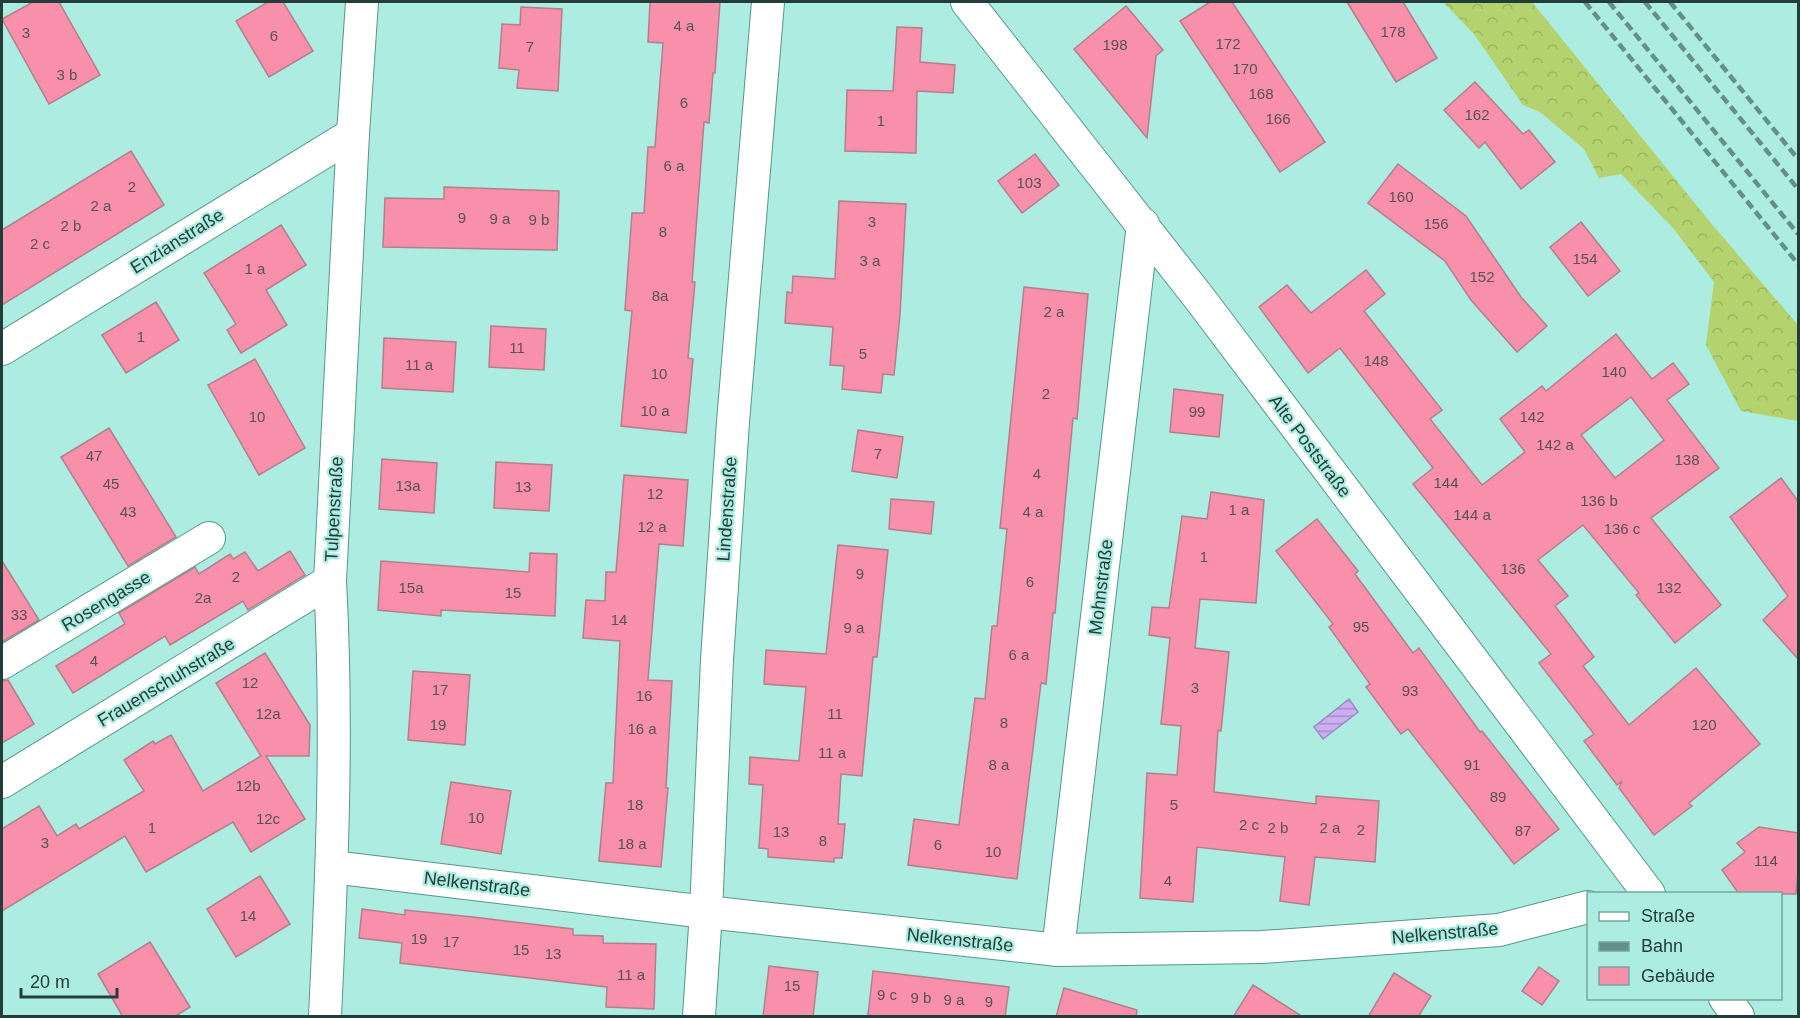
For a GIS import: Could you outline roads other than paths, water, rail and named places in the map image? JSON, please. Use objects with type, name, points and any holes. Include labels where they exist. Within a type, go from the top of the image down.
[{"type":"street","name":"Tulpenstraße","points":[[325,1017],[332,867],[334,655],[330,581],[362,2]]},
{"type":"street","name":"Lindenstraße","points":[[699,1017],[717,660],[733,422],[768,2]]},
{"type":"street","name":"Alte Poststraße","points":[[967,2],[1143,224],[1639,891]]},
{"type":"street","name":"Enzianstraße","points":[[2,349],[353,134]]},
{"type":"street","name":"Mohnstraße","points":[[1058,950],[1143,224]]},
{"type":"street","name":"Rosengasse","points":[[2,663],[209,538]]},
{"type":"street","name":"Frauenschuhstraße","points":[[2,783],[330,581]]},
{"type":"street","name":"Nelkenstraße","points":[[332,867],[706,912],[1058,950],[1262,947],[1500,930],[1587,907]]},
{"type":"street","points":[[1726,1000],[1738,1017]]},
{"type":"railway","points":[[1585,2],[1798,264]]},
{"type":"railway","points":[[1609,2],[1798,234]]},
{"type":"railway","points":[[1645,2],[1798,189]]},
{"type":"railway","points":[[1670,2],[1798,159]]}]
